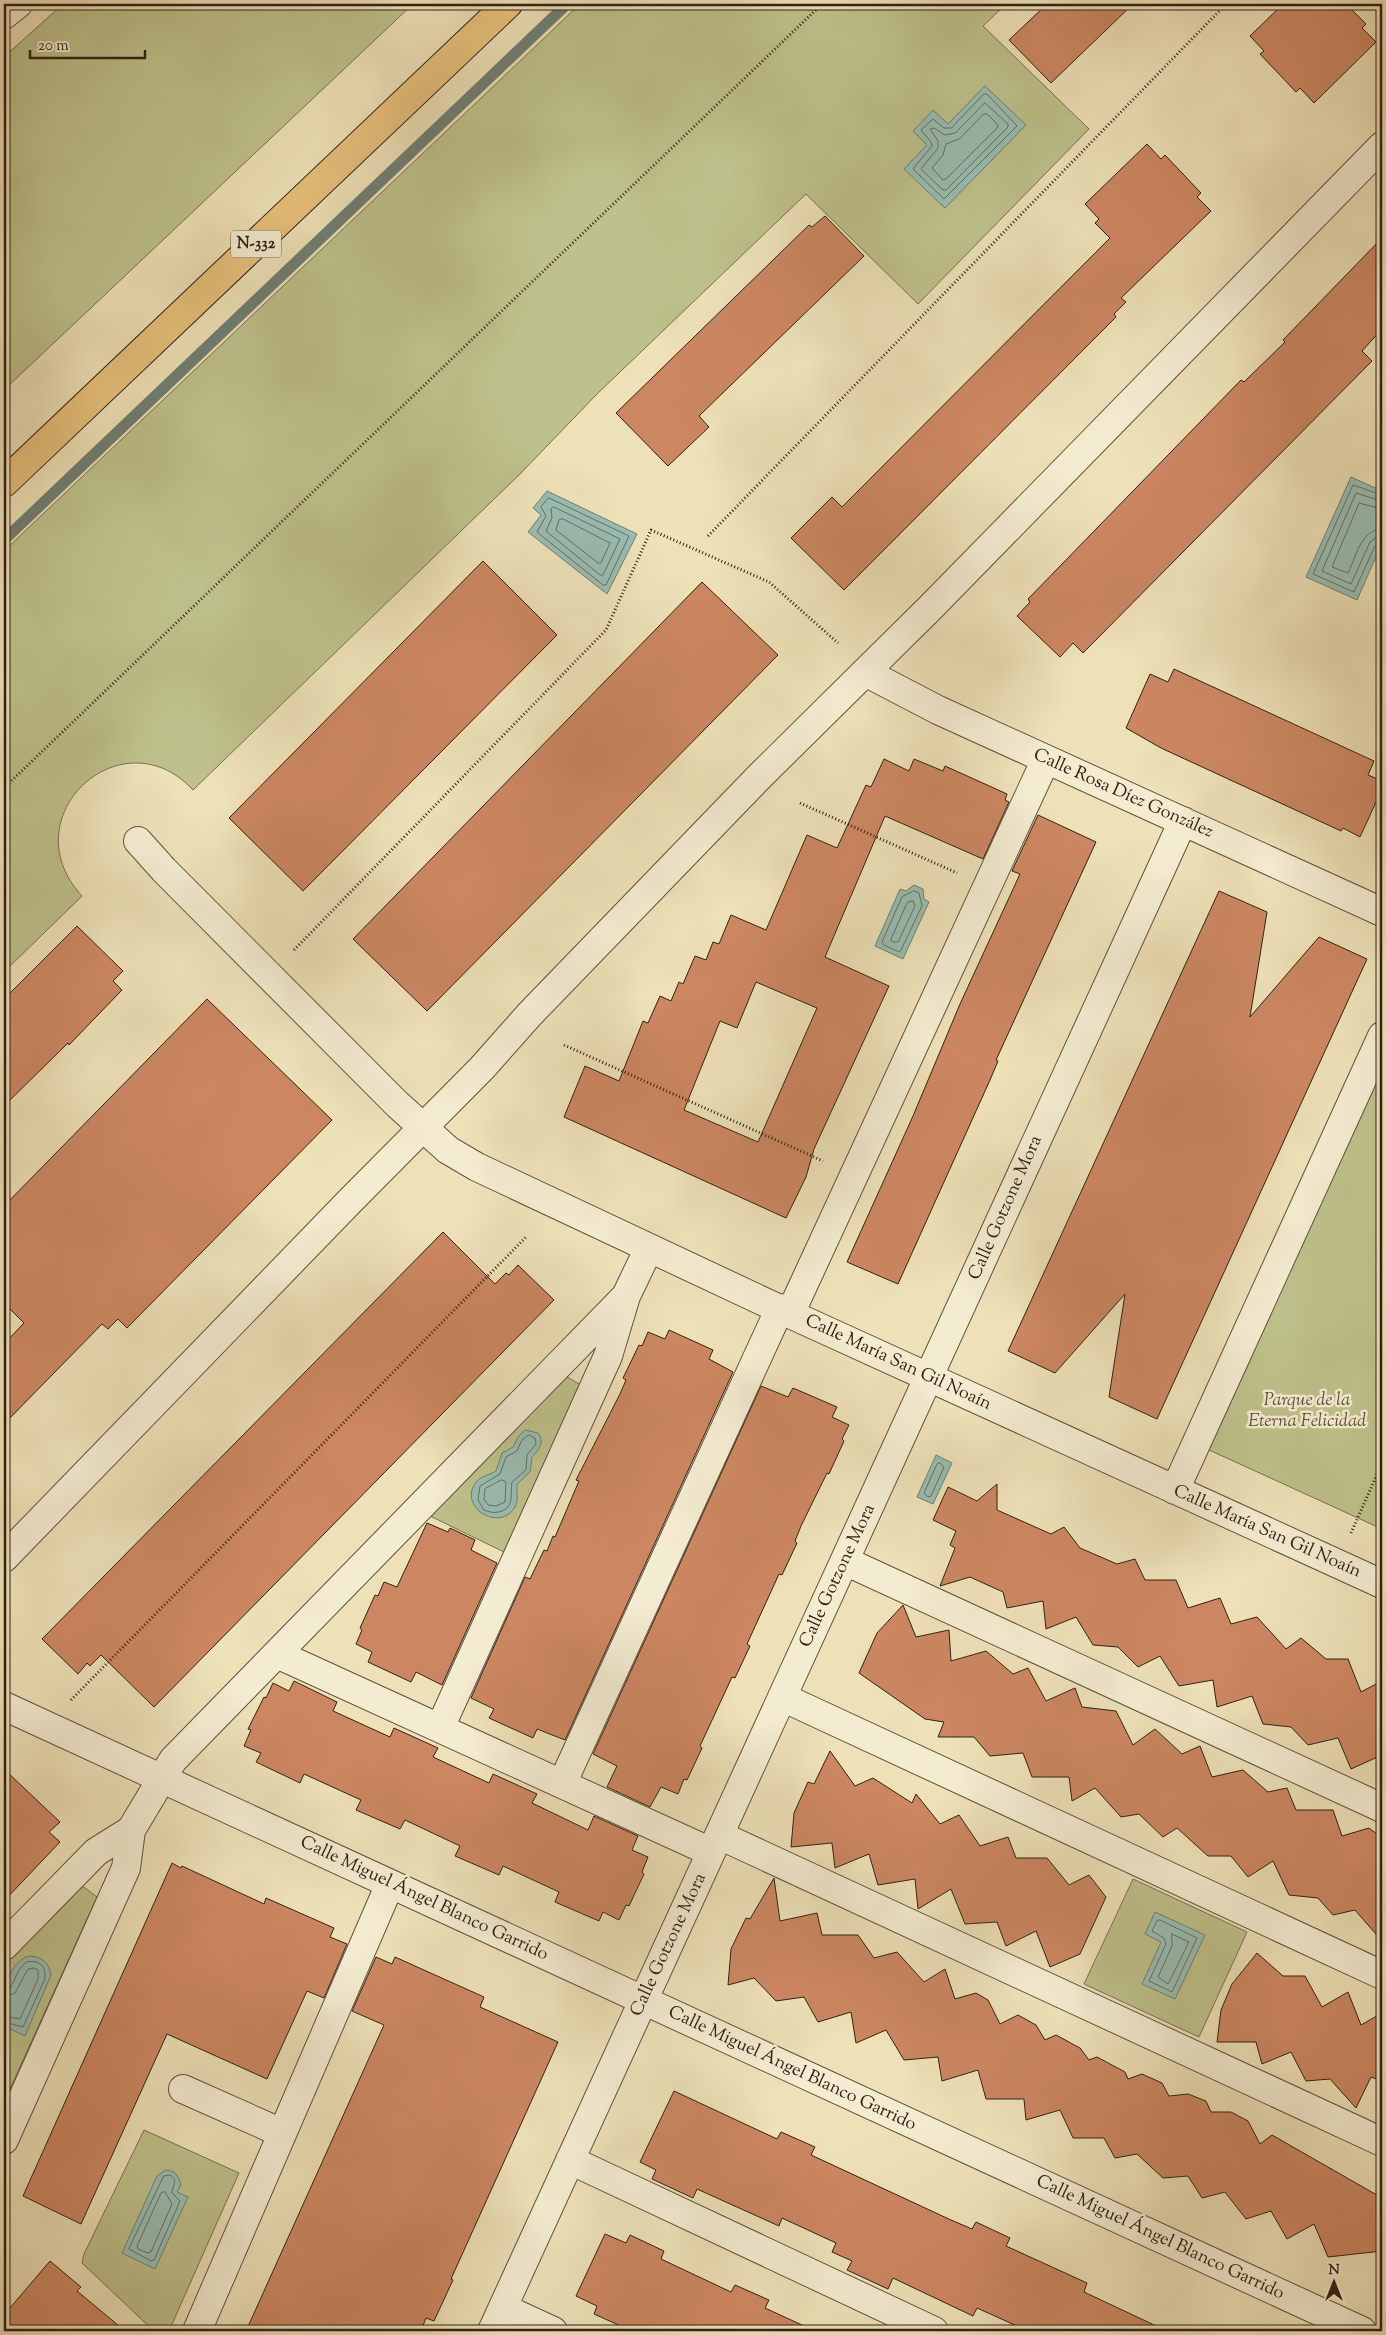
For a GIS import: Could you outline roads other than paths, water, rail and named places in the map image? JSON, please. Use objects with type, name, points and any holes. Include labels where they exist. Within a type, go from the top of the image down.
[{"type":"highway","name":"N-332","points":[[4,483],[508,4]]},
{"type":"street","points":[[4,15],[18,4]]},
{"type":"street","points":[[4,1558],[482,1068],[530,1015],[759,777],[866,672],[1382,146]]},
{"type":"street","name":"Calle Rosa Díez González","points":[[866,672],[938,710],[1382,912]]},
{"type":"street","points":[[562,1784],[785,1311],[854,1175],[1046,759]]},
{"type":"street","name":"Calle Gotzone Mora","points":[[497,2320],[1183,821]]},
{"type":"street","name":"Calle María San Gil Noaín","points":[[138,841],[210,917],[372,1081],[448,1150],[477,1167],[649,1248],[1382,1584]]},
{"type":"street","points":[[1175,1490],[1382,1036]]},
{"type":"street","points":[[440,1728],[608,1356],[626,1296],[649,1248]]},
{"type":"street","points":[[4,2140],[126,1868],[131,1830],[173,1760],[626,1296]]},
{"type":"street","points":[[845,1561],[1382,1808]]},
{"type":"street","points":[[277,1654],[562,1784],[715,1844],[1382,2142]]},
{"type":"street","points":[[782,1697],[1382,1975]]},
{"type":"street","name":"Calle Miguel Ángel Blanco Garrido","points":[[4,1706],[1362,2331]]},
{"type":"street","points":[[4,1946],[96,1852],[131,1830]]},
{"type":"street","points":[[197,2331],[390,1884]]},
{"type":"street","points":[[183,2089],[282,2133]]},
{"type":"street","points":[[570,2160],[934,2331]]},
{"type":"street","points":[[497,2320],[553,2331]]},
{"type":"water","points":[[985,86],[1026,125],[945,208],[904,169],[927,145],[913,131],[933,110],[948,124]]},
{"type":"water","points":[[1351,477],[1382,491],[1382,543],[1357,600],[1306,577]]},
{"type":"water","points":[[547,491],[637,534],[607,594],[528,532],[541,515],[533,508]]},
{"type":"water","points":[[914,885],[923,889],[924,899],[929,902],[903,959],[875,946],[900,889],[906,891]]},
{"type":"water","points":[[525,1430],[538,1433],[541,1443],[539,1449],[532,1457],[530,1472],[517,1484],[515,1507],[508,1514],[500,1518],[483,1514],[476,1508],[472,1500],[472,1491],[476,1482],[480,1478],[496,1471],[502,1453],[513,1447],[518,1437]]},
{"type":"water","points":[[936,1455],[952,1463],[933,1504],[917,1497]]},
{"type":"water","points":[[1155,1912],[1205,1935],[1175,1999],[1142,1984],[1161,1942],[1145,1934]]},
{"type":"water","points":[[30,1956],[45,1961],[51,1975],[25,2036],[4,2026],[4,2007],[10,1975],[21,1960]]},
{"type":"water","points":[[166,2170],[172,2171],[178,2176],[181,2185],[177,2192],[188,2197],[155,2269],[122,2253],[157,2176]]},
{"type":"waterway","points":[[4,540],[567,4]]},
{"type":"park label","name":"Parque de la Eterna Felicidad","points":[[1307,1411]]}]
